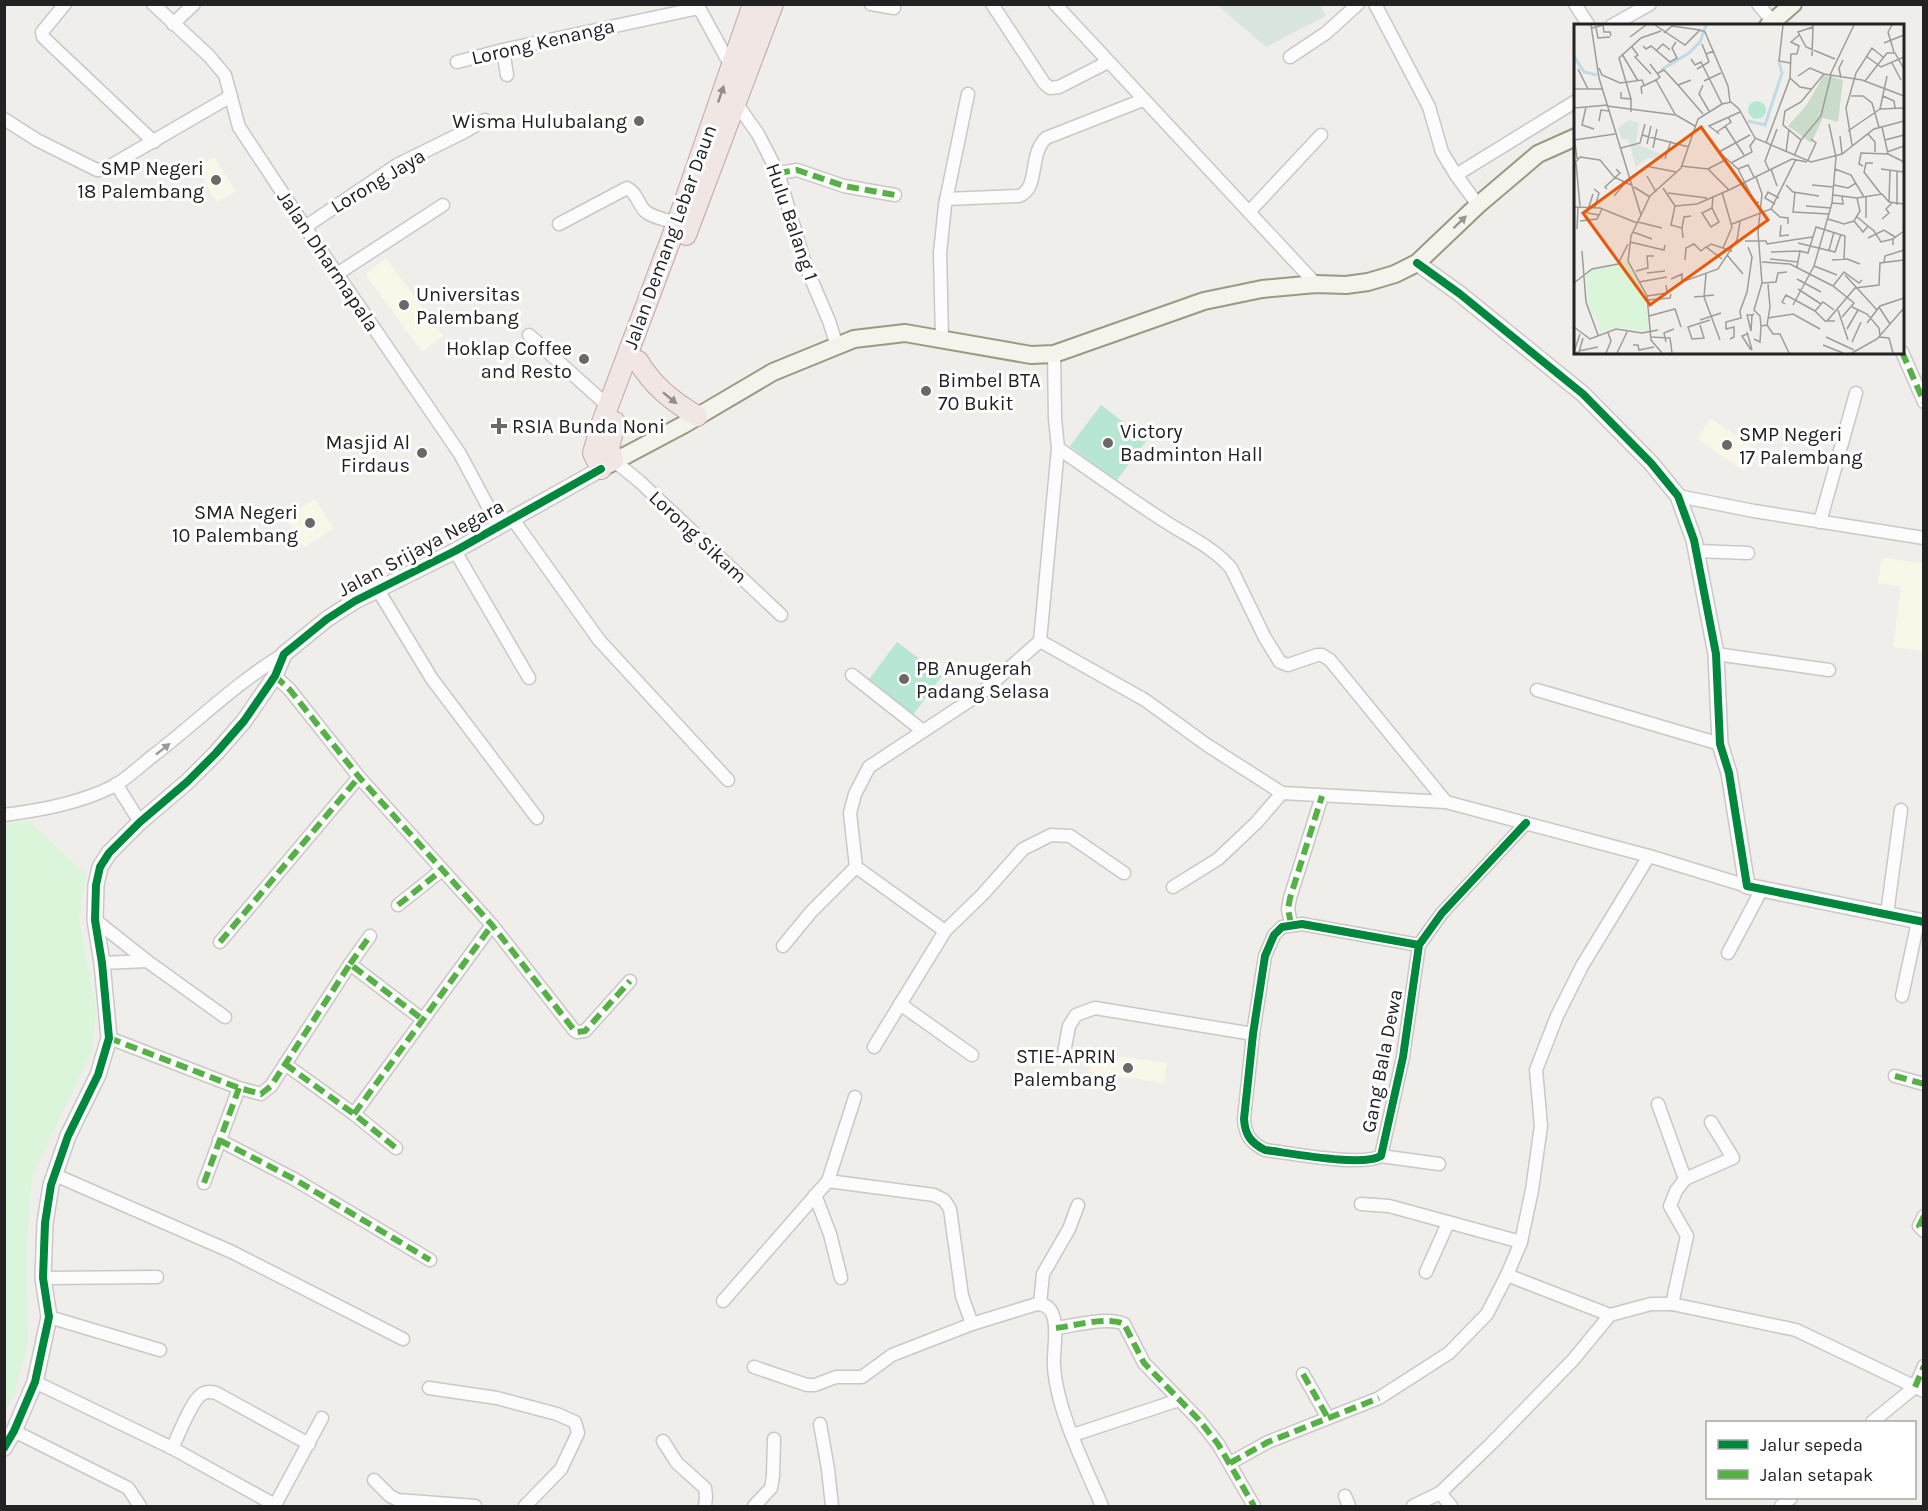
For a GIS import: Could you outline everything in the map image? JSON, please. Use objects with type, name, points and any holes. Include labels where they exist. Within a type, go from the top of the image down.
[{"type":"highway","name":"Jalan Demang Lebar Daun","points":[[607,465],[593,453],[608,406],[677,223],[753,4]]},
{"type":"highway","name":"Jalan Demang Lebar Daun","points":[[607,465],[611,432],[773,4]]},
{"type":"highway","points":[[638,361],[647,375],[667,396],[697,416]]},
{"type":"main road","points":[[1771,24],[1793,4]]},
{"type":"main road","name":"Jalan Srijaya Negara","points":[[607,465],[773,372],[854,339],[906,333],[1031,355],[1054,354],[1204,301],[1262,289],[1368,282],[1395,274],[1417,262],[1478,205],[1538,154],[1574,137]]},
{"type":"street","points":[[65,4],[42,32],[43,37],[154,142]]},
{"type":"street","name":"Jalan Dharmapala","points":[[153,4],[209,56],[225,75],[239,127],[304,227],[460,454],[499,527]]},
{"type":"street","points":[[173,24],[194,4]]},
{"type":"street","points":[[871,4],[894,8]]},
{"type":"street","points":[[992,4],[1044,83],[1050,88],[1059,87],[1108,62]]},
{"type":"street","points":[[1055,4],[1316,284]]},
{"type":"street","points":[[1290,57],[1326,33],[1358,4]]},
{"type":"street","points":[[1375,4],[1429,107],[1443,152],[1456,175],[1478,205]]},
{"type":"street","points":[[1575,4],[1588,24]]},
{"type":"street","points":[[1615,24],[1650,4]]},
{"type":"street","points":[[1758,4],[1771,24]]},
{"type":"street","points":[[698,6],[730,67],[744,83]]},
{"type":"street","name":"Lorong Kenanga","points":[[456,62],[698,6]]},
{"type":"street","points":[[503,50],[507,75]]},
{"type":"street","points":[[942,338],[940,253],[946,199],[968,94]]},
{"type":"street","points":[[4,119],[37,140],[97,170],[105,169],[154,142],[231,96]]},
{"type":"street","points":[[946,199],[1025,194],[1031,186],[1036,151],[1039,144],[1046,138],[1143,100]]},
{"type":"street","points":[[1456,175],[1574,101]]},
{"type":"street","name":"Hulu Balang 1","points":[[736,103],[758,134],[778,173],[806,267],[837,346]]},
{"type":"street","name":"Lorong Jaya","points":[[304,227],[397,165],[485,120]]},
{"type":"street","points":[[1249,212],[1321,135]]},
{"type":"street","points":[[778,173],[797,170],[844,186],[895,195]]},
{"type":"street","points":[[559,224],[627,188],[634,193],[650,214],[677,223]]},
{"type":"street","points":[[337,274],[443,205]]},
{"type":"street","points":[[1417,262],[1583,394],[1651,463],[1678,496],[1694,540],[1716,654],[1720,744],[1729,773],[1754,888],[1728,953]]},
{"type":"street","points":[[529,336],[608,406]]},
{"type":"street","points":[[945,931],[856,867],[850,813],[855,794],[869,766],[981,693],[1040,641],[1058,448],[1054,354]]},
{"type":"street","points":[[1903,354],[1923,402]]},
{"type":"street","points":[[1820,522],[1856,393]]},
{"type":"street","points":[[1058,448],[1222,558],[1231,568],[1265,638],[1280,662],[1288,665],[1317,655],[1330,660],[1446,802]]},
{"type":"street","name":"Jalan Srijaya Negara","points":[[109,1038],[102,963],[95,920],[96,885],[100,867],[109,853],[216,753],[244,721],[275,676],[284,654],[327,619],[355,601],[499,527],[607,465]]},
{"type":"street","name":"Lorong Sikam","points":[[607,465],[639,481],[781,615]]},
{"type":"street","points":[[1678,496],[1923,538]]},
{"type":"street","points":[[512,518],[599,640],[728,780]]},
{"type":"street","points":[[455,551],[529,678]]},
{"type":"street","points":[[1696,551],[1748,554]]},
{"type":"street","points":[[378,590],[432,679],[537,818]]},
{"type":"street","points":[[1040,641],[1145,700],[1207,745],[1282,793],[1446,802],[1649,856],[1754,888],[1921,921],[1902,996]]},
{"type":"street","points":[[4,815],[38,811],[87,798],[117,784],[186,731],[262,667],[284,654]]},
{"type":"street","points":[[1716,654],[1829,670]]},
{"type":"street","points":[[852,675],[923,731]]},
{"type":"street","points":[[275,676],[290,690],[359,777],[492,925],[577,1032],[585,1031],[630,981]]},
{"type":"street","points":[[1537,690],[1720,744]]},
{"type":"street","points":[[220,942],[359,777]]},
{"type":"street","points":[[117,784],[140,822]]},
{"type":"street","points":[[1173,887],[1218,859],[1256,823],[1282,793]]},
{"type":"street","points":[[1322,796],[1290,898],[1288,909],[1291,924],[1419,945]]},
{"type":"street","points":[[1887,914],[1901,810]]},
{"type":"street","name":"Gang Bala Dewa","points":[[1291,924],[1282,927],[1274,935],[1266,956],[1253,1034],[1244,1130],[1256,1145],[1266,1150],[1340,1159],[1374,1160],[1381,1156],[1402,1057],[1419,945],[1442,913],[1526,823]]},
{"type":"street","points":[[874,1047],[945,931],[1023,849],[1051,835],[1070,836],[1124,873]]},
{"type":"street","points":[[1230,1464],[1268,1442],[1379,1398],[1449,1353],[1487,1314],[1508,1275],[1521,1242],[1532,1191],[1541,1126],[1536,1070],[1557,1016],[1582,966],[1649,856]]},
{"type":"street","points":[[783,946],[816,906],[856,867]]},
{"type":"street","points":[[398,905],[442,870]]},
{"type":"street","points":[[95,920],[147,962],[225,1017]]},
{"type":"street","points":[[354,1114],[492,925]]},
{"type":"street","points":[[4,1448],[14,1431],[35,1382],[49,1317],[43,1278],[45,1223],[51,1185],[68,1136],[99,1075],[109,1038],[238,1088],[261,1094],[271,1086],[370,936]]},
{"type":"street","points":[[102,963],[147,962]]},
{"type":"street","points":[[350,964],[422,1019]]},
{"type":"street","points":[[900,1004],[972,1055]]},
{"type":"street","points":[[1064,1053],[1069,1026],[1076,1015],[1095,1008],[1253,1034]]},
{"type":"street","points":[[285,1064],[396,1148]]},
{"type":"street","points":[[1895,1076],[1923,1084]]},
{"type":"street","points":[[204,1183],[238,1088]]},
{"type":"street","points":[[723,1301],[828,1181],[855,1097]]},
{"type":"street","points":[[1658,1104],[1685,1179]]},
{"type":"street","points":[[1671,1304],[1687,1236],[1670,1206],[1676,1191],[1685,1179],[1733,1158],[1711,1122]]},
{"type":"street","points":[[219,1140],[294,1179],[430,1260]]},
{"type":"street","points":[[1381,1156],[1439,1164]]},
{"type":"street","points":[[55,1175],[232,1252],[403,1339]]},
{"type":"street","points":[[828,1181],[934,1195],[944,1200],[950,1209],[962,1296],[972,1324]]},
{"type":"street","points":[[815,1195],[830,1234],[841,1278]]},
{"type":"street","points":[[1361,1204],[1389,1206],[1521,1242]]},
{"type":"street","points":[[1040,1304],[1043,1274],[1069,1229],[1078,1205]]},
{"type":"street","points":[[1923,1216],[1919,1226],[1923,1231]]},
{"type":"street","points":[[1426,1272],[1448,1222]]},
{"type":"street","points":[[1508,1275],[1610,1314],[1651,1304],[1671,1304],[1796,1330],[1919,1389]]},
{"type":"street","points":[[43,1278],[156,1277]]},
{"type":"street","points":[[754,1367],[807,1385],[815,1385],[836,1377],[862,1377],[892,1355],[972,1324],[1040,1304],[1046,1306],[1053,1315],[1056,1328],[1053,1366],[1057,1388],[1072,1435],[1102,1506]]},
{"type":"street","points":[[1413,1506],[1440,1493],[1573,1360],[1610,1314]]},
{"type":"street","points":[[49,1317],[160,1350]]},
{"type":"street","points":[[1056,1328],[1118,1321],[1124,1324],[1144,1363],[1218,1443],[1254,1506]]},
{"type":"street","points":[[1873,1421],[1919,1389],[1923,1366]]},
{"type":"street","points":[[1304,1374],[1328,1418]]},
{"type":"street","points":[[35,1382],[172,1448],[274,1505],[322,1418]]},
{"type":"street","points":[[429,1388],[497,1398],[557,1414],[575,1422],[578,1433],[561,1469],[525,1506]]},
{"type":"street","points":[[172,1448],[201,1395],[209,1392],[309,1444]]},
{"type":"street","points":[[1072,1435],[1179,1401]]},
{"type":"street","points":[[820,1424],[832,1506]]},
{"type":"street","points":[[14,1431],[128,1488],[140,1506]]},
{"type":"street","points":[[754,1506],[771,1488],[774,1439]]},
{"type":"street","points":[[663,1441],[677,1463],[705,1488],[705,1506]]},
{"type":"street","points":[[374,1480],[390,1496],[398,1500],[475,1506]]},
{"type":"street","points":[[1440,1493],[1451,1506]]},
{"type":"shaded area","points":[[1217,5],[1320,5],[1326,16],[1266,47]]},
{"type":"shaded area","name":"SMP Negeri 18 Palembang","points":[[214,157],[236,191],[217,202],[196,168]]},
{"type":"shaded area","name":"Universitas Palembang","points":[[386,258],[443,336],[422,352],[365,274]]},
{"type":"shaded area","name":"SMP Negeri 17 Palembang","points":[[1711,418],[1758,451],[1744,471],[1697,439]]},
{"type":"shaded area","name":"SMA Negeri 10 Palembang","points":[[315,499],[334,529],[304,547],[285,517]]},
{"type":"shaded area","points":[[1882,558],[1923,563],[1923,651],[1893,647],[1901,586],[1878,583]]},
{"type":"shaded area","name":"STIE-APRIN Palembang","points":[[1092,1053],[1167,1063],[1164,1083],[1089,1072]]},
{"type":"green space","name":"Victory Badminton Hall","points":[[1101,405],[1147,440],[1116,481],[1070,446]]},
{"type":"green space","name":"PB Anugerah Padang Selasa","points":[[897,642],[942,676],[912,716],[867,682]]},
{"type":"green space","points":[[29,821],[86,875],[79,919],[96,1009],[93,1049],[32,1175],[27,1243],[28,1343],[14,1395],[5,1411],[4,824]]},
{"type":"marked path","points":[[778,173],[797,170],[844,186],[895,195]]},
{"type":"marked path","points":[[1903,354],[1924,402]]},
{"type":"marked path","points":[[275,676],[290,690],[359,777],[492,925],[574,1030],[585,1031],[630,981]]},
{"type":"marked path","points":[[220,942],[359,777]]},
{"type":"marked path","points":[[1291,924],[1288,909],[1290,898],[1322,796]]},
{"type":"marked path","points":[[398,905],[442,870]]},
{"type":"marked path","points":[[354,1114],[492,925]]},
{"type":"marked path","points":[[350,964],[370,936]]},
{"type":"marked path","points":[[109,1038],[239,1088],[261,1094],[271,1086],[350,964],[422,1019]]},
{"type":"marked path","points":[[285,1064],[396,1148]]},
{"type":"marked path","points":[[1895,1076],[1924,1084]]},
{"type":"marked path","points":[[204,1183],[239,1088]]},
{"type":"marked path","points":[[219,1140],[294,1179],[430,1260]]},
{"type":"marked path","points":[[1924,1216],[1919,1226],[1924,1231]]},
{"type":"marked path","points":[[1056,1328],[1100,1321],[1124,1324],[1144,1363],[1199,1420],[1218,1444],[1254,1506]]},
{"type":"marked path","points":[[1915,1387],[1924,1366]]},
{"type":"marked path","points":[[1303,1374],[1328,1418]]},
{"type":"marked path","points":[[1230,1463],[1268,1442],[1379,1398]]},
{"type":"cycle path","points":[[1417,263],[1460,294],[1583,394],[1651,463],[1678,496],[1694,540],[1716,654],[1720,744],[1729,773],[1747,886],[1924,922]]},
{"type":"cycle path","points":[[4,1448],[14,1431],[35,1382],[49,1317],[43,1278],[45,1223],[51,1185],[68,1136],[98,1075],[109,1038],[102,963],[95,920],[96,885],[100,867],[109,853],[140,822],[187,782],[216,753],[244,721],[275,676],[284,654],[327,619],[355,601],[455,551],[601,469]]},
{"type":"cycle path","points":[[1419,945],[1302,924],[1282,927],[1274,935],[1265,956],[1253,1034],[1244,1119],[1247,1134],[1256,1144],[1265,1150],[1343,1160],[1372,1159],[1381,1156],[1403,1057],[1419,945],[1442,913],[1526,823]]},
{"type":"place","name":"Wisma Hulubalang","points":[[639,121]]},
{"type":"place","name":"SMP Negeri 18 Palembang","points":[[216,180]]},
{"type":"place","name":"Universitas Palembang","points":[[404,305]]},
{"type":"place","name":"Hoklap Coffee and Resto","points":[[584,359]]},
{"type":"place","name":"Bimbel BTA 70 Bukit","points":[[926,391]]},
{"type":"place","name":"RSIA Bunda Noni","points":[[499,426]]},
{"type":"place","name":"Victory Badminton Hall","points":[[1108,443]]},
{"type":"place","name":"SMP Negeri 17 Palembang","points":[[1727,445]]},
{"type":"place","name":"Masjid Al Firdaus","points":[[422,453]]},
{"type":"place","name":"SMA Negeri 10 Palembang","points":[[310,523]]},
{"type":"place","name":"PB Anugerah Padang Selasa","points":[[904,679]]},
{"type":"place","name":"STIE-APRIN Palembang","points":[[1128,1068]]}]
